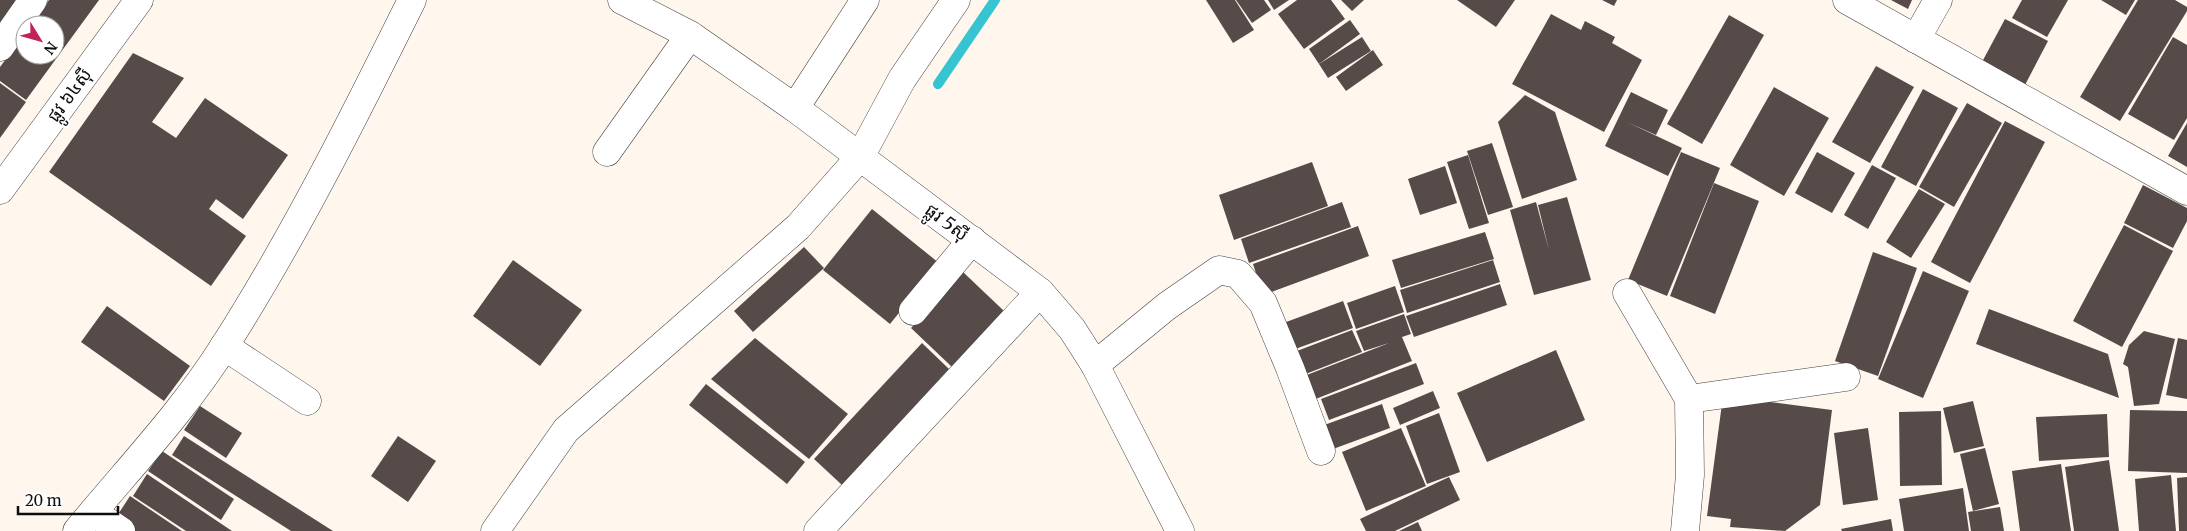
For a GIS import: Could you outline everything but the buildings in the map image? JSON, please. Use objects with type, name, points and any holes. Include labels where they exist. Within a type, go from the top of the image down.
[{"type":"street","points":[[0,47],[33,0]]},
{"type":"street","name":"ផ្លូវ ៦៤ស៊ី","points":[[0,190],[139,0]]},
{"type":"street","points":[[121,531],[85,522],[163,430],[224,346],[341,143],[412,0]]},
{"type":"street","name":"ផ្លូវ 5ស៊ី","points":[[622,0],[690,35],[795,108],[1040,292],[1072,328],[1095,365],[1179,530]]},
{"type":"street","points":[[795,108],[865,0]]},
{"type":"street","points":[[495,531],[566,430],[798,227],[860,157],[902,79],[956,0]]},
{"type":"street","points":[[1847,0],[2187,190]]},
{"type":"street","points":[[1916,39],[1938,0]]},
{"type":"street","points":[[607,152],[690,35]]},
{"type":"street","points":[[913,311],[972,240]]},
{"type":"street","points":[[1095,365],[1167,306],[1219,270],[1238,274],[1263,303],[1290,368],[1320,451]]},
{"type":"street","points":[[818,531],[1040,292]]},
{"type":"street","points":[[1627,293],[1689,399],[1690,475],[1685,531]]},
{"type":"street","points":[[224,346],[307,401]]},
{"type":"street","points":[[1689,399],[1846,377]]},
{"type":"waterway","points":[[938,84],[995,0]]}]
